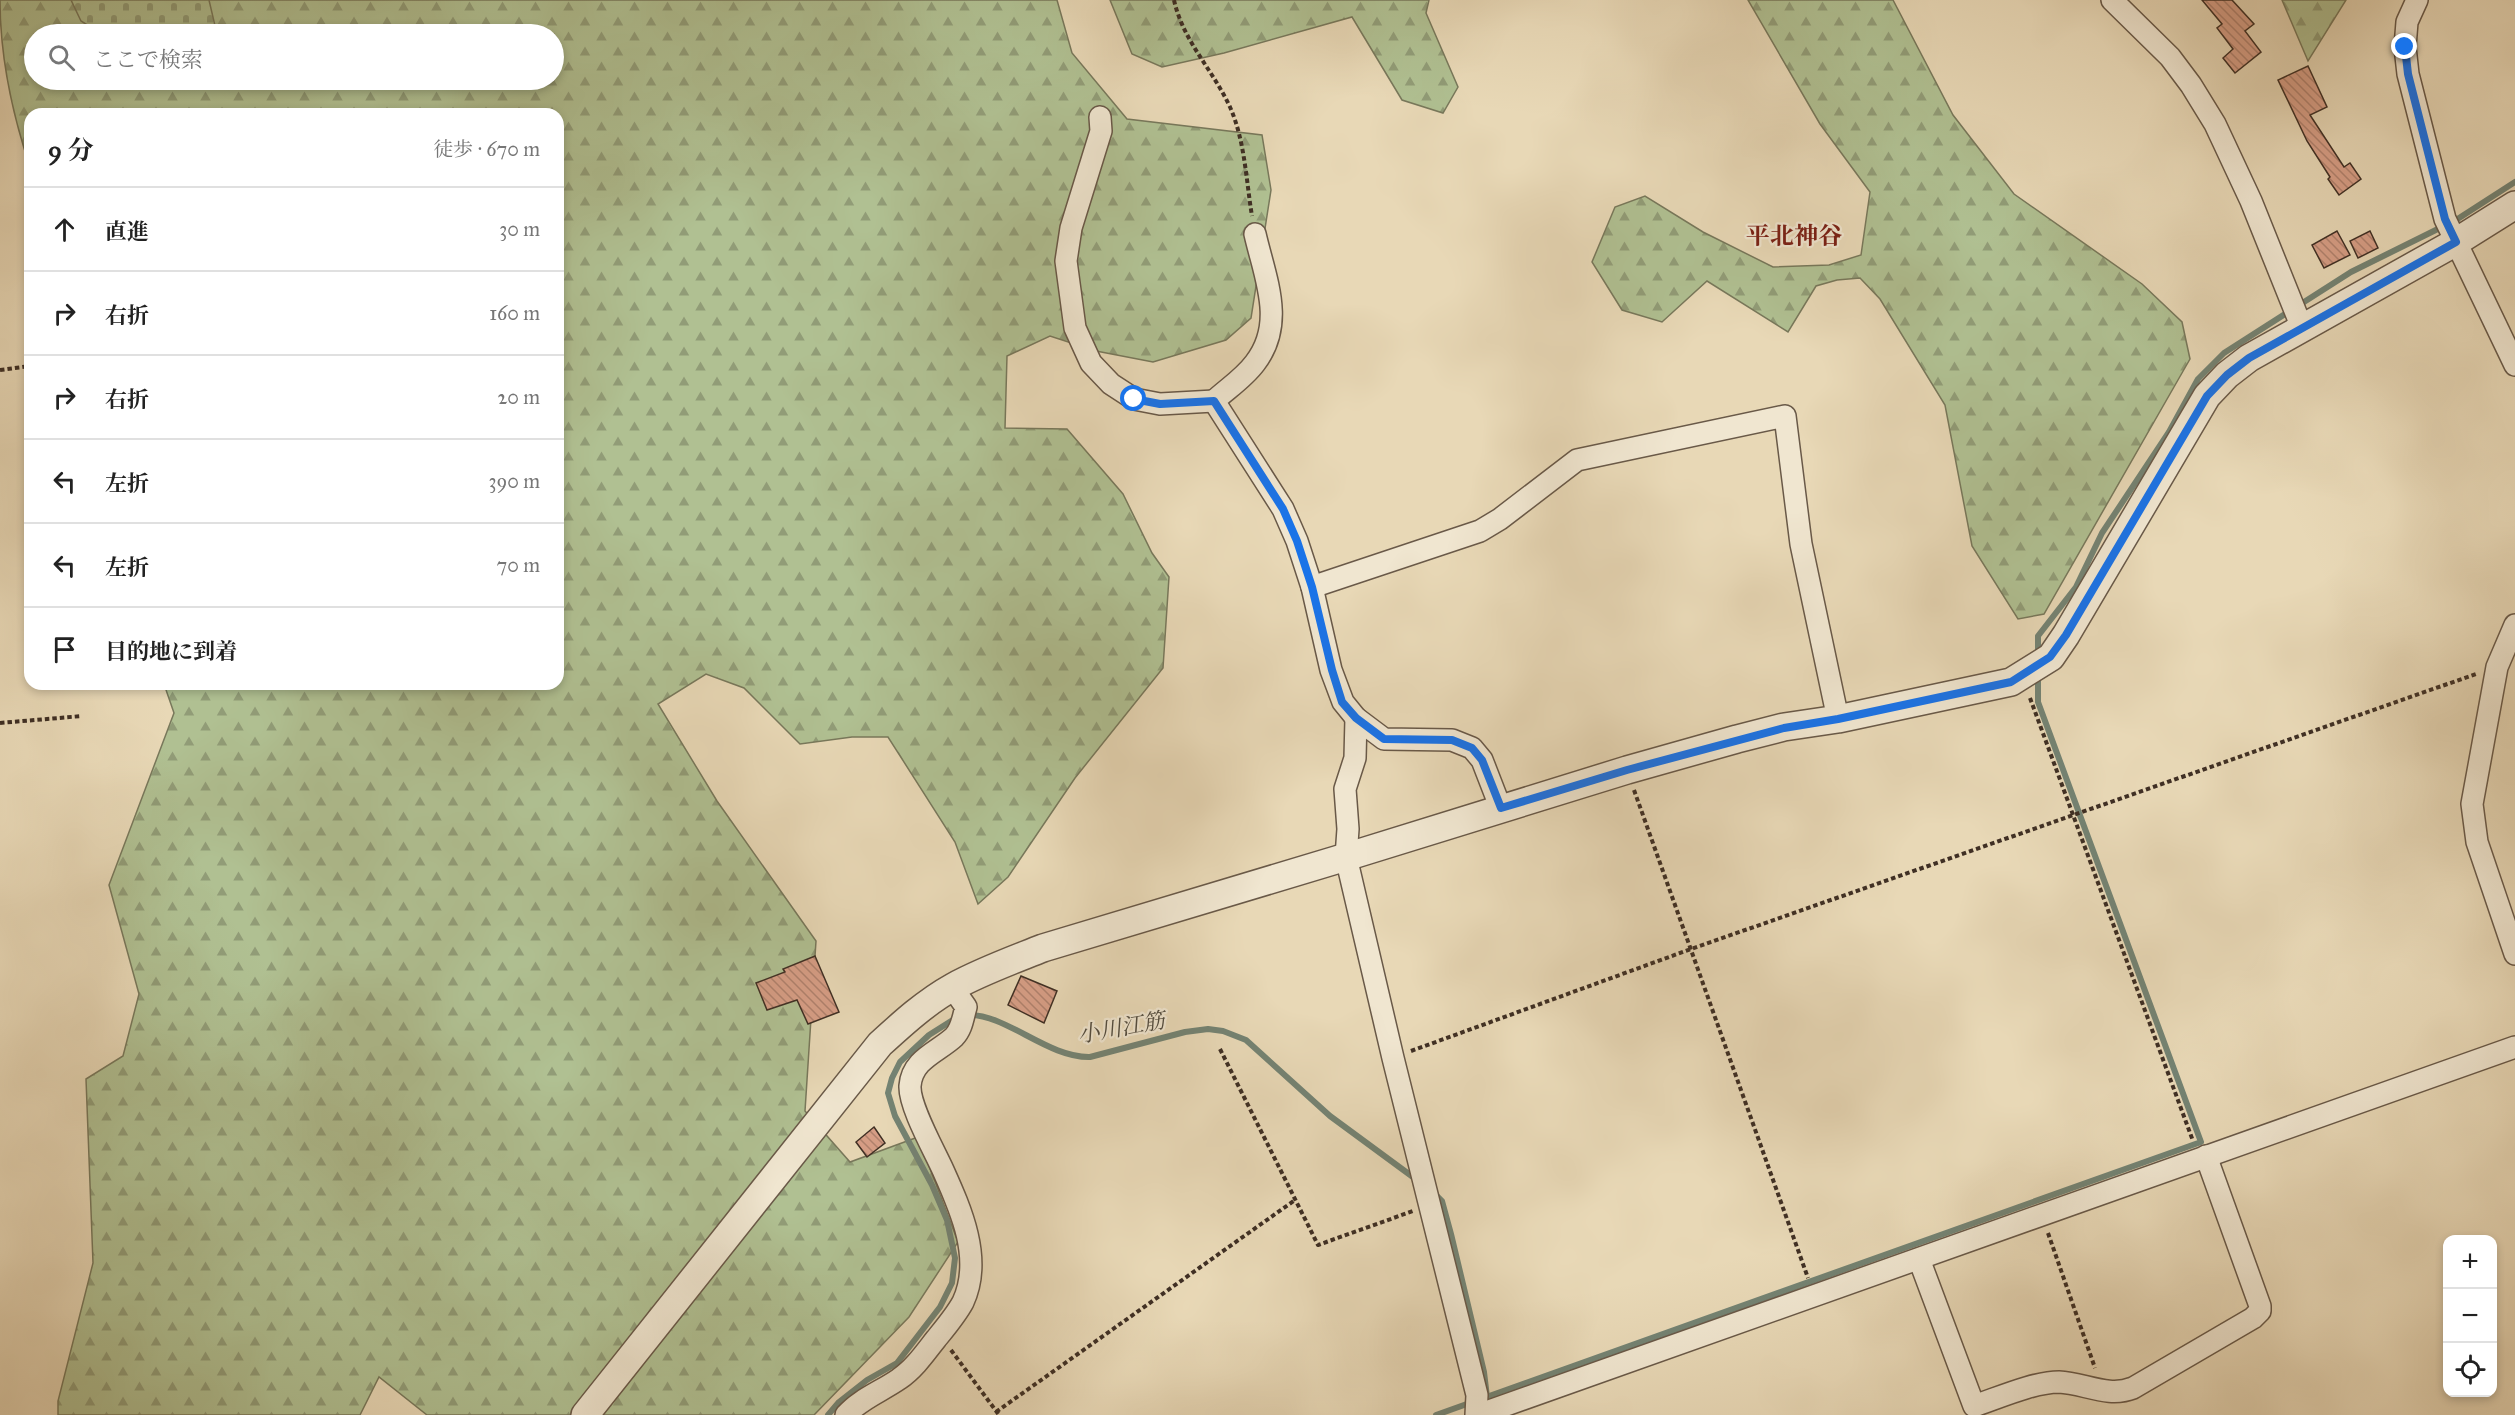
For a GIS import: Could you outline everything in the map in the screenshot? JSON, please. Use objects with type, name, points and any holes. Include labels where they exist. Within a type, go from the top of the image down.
[{"type":"street","points":[[2112,0],[2170,57],[2191,85],[2215,124],[2251,201],[2297,316]]},
{"type":"street","points":[[2417,0],[2407,22],[2405,47],[2408,74],[2451,230],[2515,365]]},
{"type":"street","points":[[1100,117],[1101,131],[1071,228],[1066,261],[1075,328],[1091,363],[1111,384],[1134,399],[1160,404],[1214,401],[1255,364],[1270,339],[1273,308],[1255,234]]},
{"type":"street","points":[[585,1415],[880,1044],[914,1014],[959,997],[996,966],[1043,948],[1501,808],[1627,770],[1784,728],[1993,688],[2022,677],[2050,657],[2066,635],[2207,396],[2227,375],[2297,316],[2451,230],[2515,205]]},
{"type":"street","points":[[1214,401],[1283,509],[1297,541],[1312,587],[1342,702],[1356,718],[1384,739],[1452,740],[1472,748],[1482,760],[1501,808]]},
{"type":"street","points":[[1312,587],[1480,531],[1500,519],[1577,460],[1785,417],[1802,544],[1838,719]]},
{"type":"street","points":[[2515,625],[2497,667],[2472,804],[2477,842],[2515,954]]},
{"type":"street","points":[[1356,718],[1355,758],[1345,789],[1348,829],[1346,857],[1393,1058],[1481,1409],[1919,1259],[2515,1047]]},
{"type":"street","points":[[846,1415],[900,1378],[918,1361],[962,1302],[970,1279],[970,1246],[955,1197],[912,1103],[910,1085],[915,1069],[924,1058],[956,1036],[960,1028],[959,997]]},
{"type":"street","points":[[1919,1259],[1974,1406],[2060,1382],[2121,1393],[2253,1318],[2260,1311],[2260,1305],[2206,1156]]},
{"type":"path","points":[[1174,0],[1186,36],[1228,104],[1238,128],[1255,234]]},
{"type":"path","points":[[0,369],[24,367]]},
{"type":"path","points":[[1393,1058],[1690,949],[2497,667]]},
{"type":"path","points":[[2022,677],[2192,1139]]},
{"type":"path","points":[[0,723],[82,716]]},
{"type":"path","points":[[1627,770],[1806,1274]]},
{"type":"path","points":[[1220,1048],[1318,1245],[1429,1200]]},
{"type":"path","points":[[940,1334],[998,1413],[1295,1200]]},
{"type":"path","points":[[2042,1215],[2102,1390]]},
{"type":"green space","points":[[0,0],[1057,0],[1072,53],[1127,119],[1262,135],[1271,190],[1251,318],[1226,340],[1153,362],[1096,351],[1050,336],[1007,356],[1005,428],[1067,429],[1123,494],[1152,553],[1169,577],[1163,668],[1075,778],[1008,877],[978,904],[955,842],[888,737],[852,737],[800,744],[744,688],[706,674],[658,704],[717,801],[816,941],[805,1111],[850,1162],[918,1137],[958,1242],[909,1317],[814,1415],[427,1415],[379,1377],[360,1415],[58,1415],[58,1401],[93,1263],[86,1079],[123,1056],[139,994],[109,885],[174,713],[166,690],[564,690],[564,108],[24,108],[24,146],[8,85],[2,43]]},
{"type":"green space","points":[[71,0],[209,0],[215,24],[86,24],[81,21]]},
{"type":"green space","points":[[1110,0],[1429,0],[1426,13],[1458,87],[1443,113],[1402,100],[1352,17],[1224,53],[1162,67],[1132,54]]},
{"type":"green space","points":[[1748,0],[1893,0],[1953,115],[2014,194],[2142,284],[2182,322],[2190,359],[2044,614],[2018,619],[1972,546],[1945,405],[1880,299],[1860,278],[1837,280],[1816,286],[1788,332],[1707,281],[1662,322],[1622,310],[1592,262],[1615,207],[1645,196],[1703,232],[1773,267],[1829,265],[1861,255],[1870,192],[1820,124]]},
{"type":"green space","points":[[2282,0],[2346,0],[2308,61]]},
{"type":"building","points":[[2202,0],[2232,0],[2254,24],[2245,31],[2261,52],[2235,73],[2223,58],[2233,49],[2217,28],[2222,24]]},
{"type":"building","points":[[2308,66],[2327,107],[2310,115],[2344,167],[2350,163],[2361,179],[2339,195],[2307,141],[2278,80]]},
{"type":"building","points":[[2337,231],[2350,255],[2324,268],[2312,245]]},
{"type":"building","points":[[2370,231],[2378,248],[2358,258],[2350,241]]},
{"type":"building","points":[[815,956],[839,1012],[808,1024],[797,1000],[767,1010],[756,983],[785,972],[783,969]]},
{"type":"building","points":[[1021,976],[1057,991],[1044,1023],[1008,1005]]},
{"type":"building","points":[[874,1127],[885,1143],[867,1157],[856,1142]]},
{"type":"waterway","points":[[2038,656],[2038,636],[2076,587],[2102,533],[2169,432],[2198,379],[2224,353],[2351,272],[2456,220],[2515,182]]},
{"type":"waterway","points":[[1436,1415],[2201,1142],[2038,702],[2038,675]]},
{"type":"waterway","name":"小川江筋","points":[[969,1015],[998,1021],[1059,1051],[1090,1057],[1185,1032],[1208,1029],[1223,1031],[1246,1040],[1330,1116],[1417,1180]]},
{"type":"waterway","name":"小川江筋","points":[[828,1415],[839,1402],[867,1380],[897,1363],[940,1307],[952,1283],[955,1258],[947,1220],[932,1185],[895,1116],[888,1093],[900,1062],[929,1035],[956,1018]]},
{"type":"waterway","name":"小川江筋","points":[[1432,1191],[1442,1201],[1451,1234],[1484,1372],[1487,1397]]},
{"type":"district","name":"平北神谷","points":[[1794,236]]},
{"type":"route","points":[[1134,399],[1160,404],[1214,401],[1283,509],[1297,541],[1312,587],[1342,702],[1356,718],[1384,739],[1452,740],[1472,748],[1482,760],[1501,808],[1737,739],[1993,688],[2022,677],[2050,657],[2066,635],[2207,396],[2227,375],[2249,358],[2456,242],[2445,219],[2408,74],[2405,47]]}]
